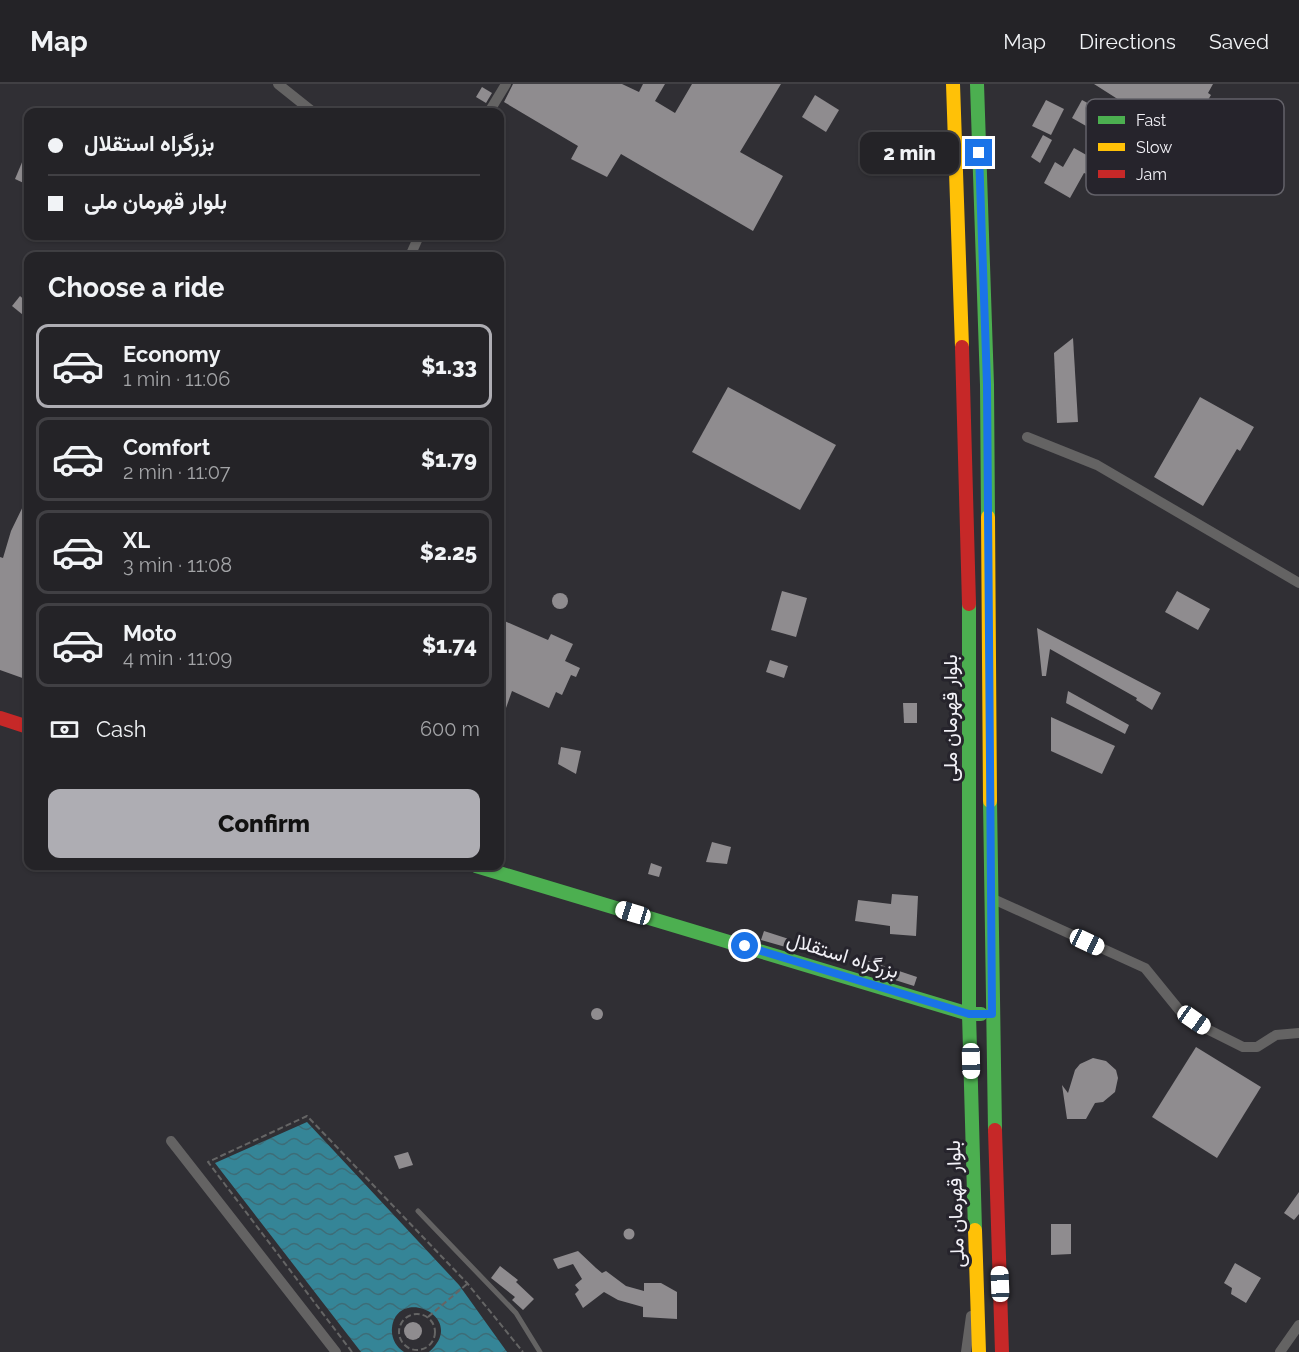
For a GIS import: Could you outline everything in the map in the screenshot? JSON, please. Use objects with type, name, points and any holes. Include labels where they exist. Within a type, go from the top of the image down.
[{"type":"highway","name":"بلوار قهرمان ملی","points":[[953,84],[969,550],[969,1014],[979,1352]]},
{"type":"highway","name":"بلوار قهرمان ملی","points":[[977,84],[987,384],[992,1014],[1002,1352]]},
{"type":"highway","points":[[0,718],[24,726]]},
{"type":"highway","name":"بزرگراه استقلال","points":[[489,870],[969,1014],[992,1014]]},
{"type":"street","points":[[278,84],[308,108]]},
{"type":"street","points":[[491,108],[506,84]]},
{"type":"street","points":[[1027,437],[1097,465],[1299,584]]},
{"type":"street","points":[[991,898],[1145,968],[1180,1011],[1207,1029],[1243,1047],[1257,1047],[1276,1035],[1299,1034]]},
{"type":"street","points":[[171,1141],[336,1352]]},
{"type":"street","points":[[966,1352],[977,1280]]},
{"type":"street","points":[[1280,1352],[1299,1325]]},
{"type":"lane","points":[[418,1211],[516,1313],[540,1352]]},
{"type":"path","points":[[352,1352],[208,1162],[307,1116],[467,1283],[523,1352]]},
{"type":"path","points":[[428,1317],[467,1283]]},
{"type":"path","points":[[417,1314],[428,1317],[435,1334],[430,1344],[419,1350],[407,1347],[400,1338],[403,1322],[417,1314]]},
{"type":"water","points":[[307,1122],[459,1285],[507,1352],[429,1352],[439,1339],[441,1327],[436,1318],[416,1307],[406,1309],[397,1315],[392,1328],[395,1342],[404,1352],[361,1352],[215,1163]]},
{"type":"building","points":[[513,84],[622,84],[639,92],[643,84],[665,84],[655,101],[675,113],[692,84],[781,84],[740,152],[783,176],[753,231],[621,154],[607,177],[571,159],[578,146],[504,102]]},
{"type":"building","points":[[1094,84],[1213,84],[1208,93],[1211,95],[1209,99],[1118,99]]},
{"type":"building","points":[[482,87],[492,93],[486,103],[476,97]]},
{"type":"building","points":[[815,95],[839,110],[826,132],[802,117]]},
{"type":"building","points":[[1046,100],[1064,109],[1051,135],[1032,126]]},
{"type":"building","points":[[1082,100],[1086,102],[1086,126],[1072,118]]},
{"type":"building","points":[[1043,135],[1052,140],[1040,163],[1031,157]]},
{"type":"building","points":[[1074,148],[1086,155],[1086,174],[1084,173],[1070,198],[1044,183],[1055,162],[1063,167]]},
{"type":"building","points":[[24,158],[24,183],[15,179]]},
{"type":"building","points":[[20,296],[24,300],[24,316],[12,306]]},
{"type":"building","points":[[1073,338],[1078,422],[1057,423],[1054,353]]},
{"type":"building","points":[[728,387],[836,445],[800,510],[692,452]]},
{"type":"building","points":[[1200,397],[1254,427],[1240,451],[1237,449],[1203,506],[1154,477]]},
{"type":"building","points":[[24,504],[24,679],[0,670],[0,557],[3,558],[11,531]]},
{"type":"building","points":[[782,591],[807,598],[796,637],[771,630]]},
{"type":"building","points":[[1177,591],[1210,609],[1198,630],[1165,612]]},
{"type":"building","points":[[560,593],[568,601],[560,609],[552,601]]},
{"type":"building","points":[[504,621],[548,640],[551,634],[573,644],[565,661],[580,668],[576,677],[571,675],[562,695],[556,692],[549,708],[512,691],[504,714]]},
{"type":"building","points":[[1037,628],[1161,693],[1152,710],[1136,700],[1137,698],[1050,649],[1046,676],[1042,676]]},
{"type":"building","points":[[770,660],[788,666],[784,678],[766,672]]},
{"type":"building","points":[[1068,691],[1129,725],[1125,734],[1066,703]]},
{"type":"building","points":[[903,703],[917,703],[917,723],[904,723]]},
{"type":"building","points":[[1051,717],[1115,746],[1102,774],[1051,751]]},
{"type":"building","points":[[561,747],[581,751],[576,774],[558,764]]},
{"type":"building","points":[[712,842],[731,847],[727,864],[706,862]]},
{"type":"building","points":[[651,863],[662,867],[659,877],[648,874]]},
{"type":"building","points":[[892,894],[918,896],[916,936],[890,934],[890,926],[855,921],[858,900],[891,904]]},
{"type":"building","points":[[764,931],[792,940],[789,948],[761,940]]},
{"type":"building","points":[[863,959],[917,977],[914,986],[860,969]]},
{"type":"building","points":[[599,1008],[602,1009],[602,1019],[595,1020],[592,1019],[591,1012],[592,1009]]},
{"type":"building","points":[[1196,1047],[1261,1087],[1217,1158],[1152,1117]]},
{"type":"building","points":[[1093,1058],[1106,1061],[1116,1070],[1118,1078],[1115,1092],[1103,1102],[1095,1103],[1086,1119],[1067,1119],[1062,1085],[1068,1093],[1075,1070],[1080,1064]]},
{"type":"building","points":[[408,1152],[413,1165],[399,1169],[394,1156]]},
{"type":"building","points":[[1299,1192],[1299,1214],[1294,1220],[1284,1213]]},
{"type":"building","points":[[1051,1224],[1071,1224],[1071,1254],[1051,1255]]},
{"type":"building","points":[[629,1228],[635,1234],[629,1240],[623,1234]]},
{"type":"building","points":[[578,1251],[602,1273],[606,1271],[626,1286],[644,1291],[644,1283],[661,1283],[677,1292],[677,1319],[643,1317],[643,1307],[618,1300],[604,1292],[583,1308],[575,1294],[579,1290],[575,1285],[582,1279],[573,1264],[558,1269],[553,1259]]},
{"type":"building","points":[[1235,1263],[1261,1278],[1246,1303],[1231,1294],[1232,1288],[1224,1283]]},
{"type":"building","points":[[500,1266],[518,1280],[516,1282],[534,1299],[523,1310],[512,1300],[515,1297],[491,1278]]},
{"type":"building","points":[[413,1322],[419,1325],[422,1331],[419,1337],[413,1340],[407,1337],[404,1331],[407,1325]]},
{"type":"traffic: fast","points":[[977,84],[987,385],[988,517]]},
{"type":"traffic: fast","points":[[969,604],[969,1014],[975,1230]]},
{"type":"traffic: fast","points":[[990,801],[995,1130]]},
{"type":"traffic: fast","points":[[489,870],[969,1014],[981,1014]]},
{"type":"traffic: slow","points":[[953,84],[962,347]]},
{"type":"traffic: slow","points":[[988,517],[990,801]]},
{"type":"traffic: slow","points":[[975,1230],[979,1352]]},
{"type":"traffic: jam","points":[[962,347],[969,604]]},
{"type":"traffic: jam","points":[[0,718],[24,726]]},
{"type":"traffic: jam","points":[[995,1130],[1002,1352]]},
{"type":"route","points":[[745,946],[969,1014],[992,1014],[987,384],[979,153]]}]
